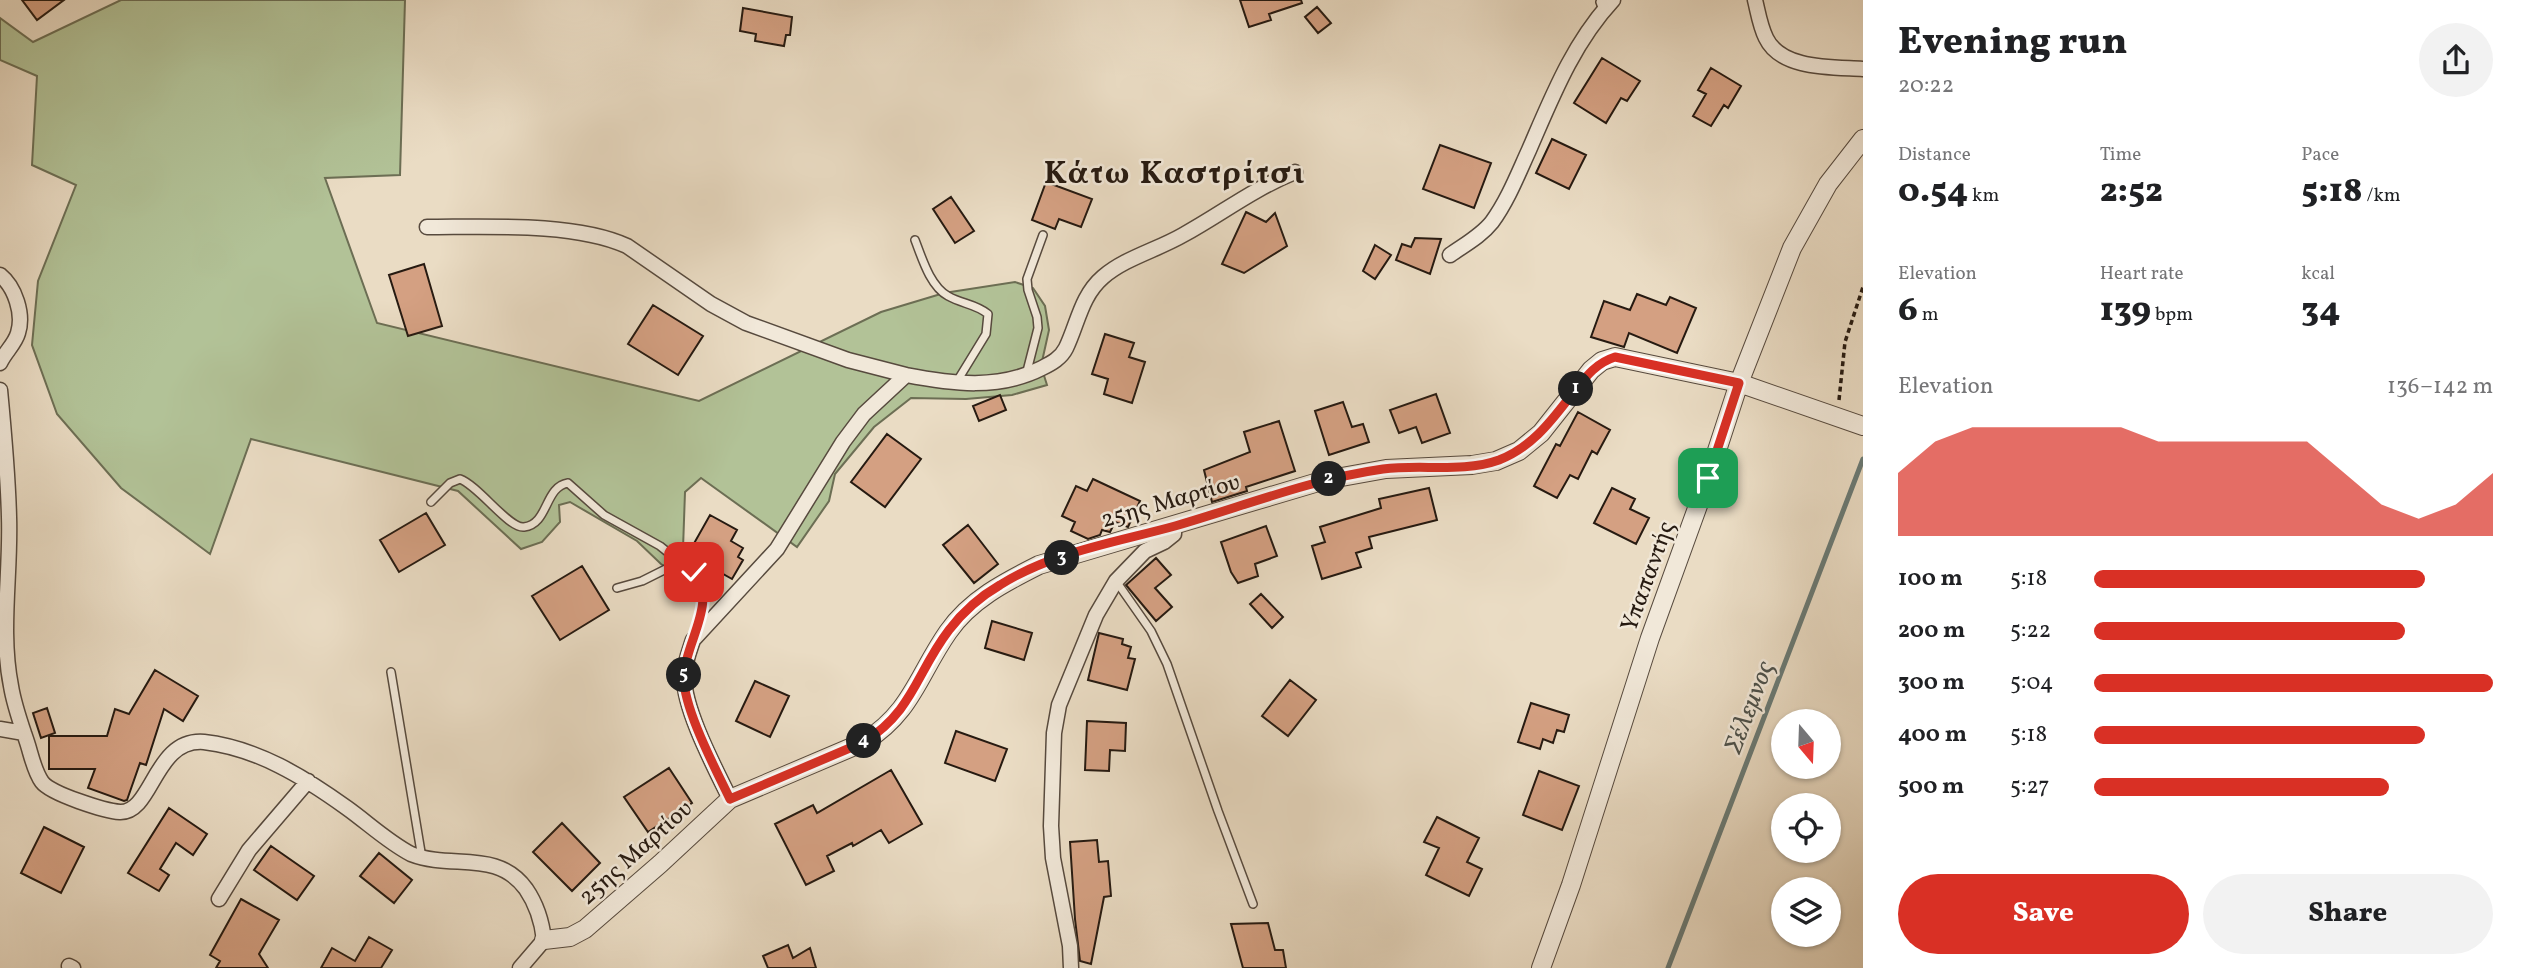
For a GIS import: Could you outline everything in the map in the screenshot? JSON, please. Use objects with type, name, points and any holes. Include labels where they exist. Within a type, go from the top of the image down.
[{"type":"street","points":[[1755,0],[1766,38],[1774,50],[1785,57],[1807,64],[1863,69]]},
{"type":"street","points":[[1450,255],[1492,222],[1517,176],[1562,74],[1606,3]]},
{"type":"street","name":"Υπαπαντής","points":[[1541,968],[1571,885],[1650,638],[1739,383],[1792,248],[1829,184],[1863,139]]},
{"type":"street","points":[[427,227],[516,228],[570,232],[612,239],[627,246],[711,304],[746,323],[848,360],[906,375],[956,383],[991,383],[1026,376],[1052,363],[1065,350],[1084,300],[1103,277],[1186,234],[1264,185],[1295,172]]},
{"type":"street","points":[[0,275],[13,288],[19,325],[18,336],[0,363]]},
{"type":"street","name":"25ης Μαρτίου","points":[[544,940],[570,937],[585,929],[730,799],[864,742],[881,731],[901,710],[949,630],[972,606],[1000,584],[1039,565],[1325,480],[1386,469],[1472,465],[1496,461],[1519,451],[1541,433],[1591,370],[1602,361],[1615,357],[1739,383],[1863,426]]},
{"type":"street","points":[[730,799],[704,744],[684,689],[684,674],[693,640],[777,550],[843,442],[864,414],[906,375]]},
{"type":"street","points":[[0,390],[9,519],[6,614],[8,671],[24,733],[38,774],[45,785],[80,801],[115,811],[125,811],[136,805],[169,755],[183,745],[204,743],[251,753],[308,781],[401,849],[422,858],[505,868],[529,893],[539,913],[544,940],[520,968]]},
{"type":"street","points":[[1071,968],[1051,826],[1054,733],[1059,705],[1096,615],[1116,581],[1145,551],[1174,534],[1174,526]]},
{"type":"street","points":[[0,729],[24,733]]},
{"type":"street","points":[[219,899],[249,850],[308,781]]},
{"type":"lane","points":[[1026,376],[1038,328],[1027,279],[1043,235]]},
{"type":"lane","points":[[915,240],[926,268],[941,290],[948,296],[978,307],[988,314],[986,334],[956,383]]},
{"type":"lane","points":[[431,502],[450,483],[460,479],[481,492],[514,524],[524,527],[539,519],[558,486],[568,483],[604,515],[660,546],[700,579],[701,608],[693,640]]},
{"type":"lane","points":[[617,588],[642,581],[680,562]]},
{"type":"lane","points":[[1116,581],[1152,631],[1167,664],[1253,904]]},
{"type":"lane","points":[[391,673],[422,858]]},
{"type":"path","points":[[1836,416],[1845,342],[1863,286]]},
{"type":"green space","points":[[121,0],[405,0],[400,175],[325,178],[377,323],[699,401],[881,312],[944,293],[1015,282],[1033,288],[1045,306],[1049,330],[1041,366],[1047,385],[1012,395],[966,399],[911,398],[874,427],[835,474],[829,501],[797,547],[701,478],[685,492],[682,577],[661,564],[637,541],[570,502],[559,505],[560,522],[542,542],[521,549],[458,491],[251,439],[210,554],[121,488],[57,414],[32,345],[38,281],[76,185],[32,165],[37,76],[0,60],[0,18],[33,42]]},
{"type":"building","points":[[22,0],[64,0],[37,20]]},
{"type":"building","points":[[1240,0],[1301,0],[1302,3],[1269,14],[1271,20],[1249,27]]},
{"type":"building","points":[[1317,7],[1331,23],[1318,33],[1305,17]]},
{"type":"building","points":[[743,8],[792,17],[790,35],[786,35],[784,46],[755,41],[756,34],[740,31]]},
{"type":"building","points":[[1602,58],[1640,81],[1627,101],[1621,98],[1606,123],[1574,103]]},
{"type":"building","points":[[1711,68],[1741,86],[1728,108],[1724,105],[1711,126],[1693,116],[1706,94],[1698,90]]},
{"type":"building","points":[[1552,139],[1586,155],[1569,189],[1536,173]]},
{"type":"building","points":[[1440,145],[1491,163],[1474,208],[1423,189]]},
{"type":"building","points":[[1046,182],[1092,199],[1081,227],[1059,219],[1055,229],[1032,220]]},
{"type":"building","points":[[951,197],[974,231],[955,243],[933,209]]},
{"type":"building","points":[[1246,212],[1266,222],[1275,213],[1287,246],[1244,273],[1222,264]]},
{"type":"building","points":[[1415,238],[1441,239],[1430,274],[1396,260],[1402,244],[1411,247]]},
{"type":"building","points":[[1375,245],[1391,255],[1375,279],[1363,271]]},
{"type":"building","points":[[424,264],[442,326],[408,336],[389,275]]},
{"type":"building","points":[[1637,294],[1666,305],[1670,297],[1696,308],[1677,353],[1629,333],[1624,347],[1591,337],[1604,301],[1630,310]]},
{"type":"building","points":[[653,305],[703,336],[678,375],[628,344]]},
{"type":"building","points":[[1105,334],[1134,343],[1129,357],[1145,362],[1132,403],[1104,394],[1108,379],[1092,374]]},
{"type":"building","points":[[1436,394],[1450,433],[1422,443],[1416,427],[1399,433],[1390,410]]},
{"type":"building","points":[[1000,395],[1006,410],[979,421],[973,406]]},
{"type":"building","points":[[1343,402],[1352,427],[1363,424],[1369,442],[1329,455],[1315,411]]},
{"type":"building","points":[[1578,412],[1610,430],[1597,454],[1592,451],[1578,479],[1570,475],[1557,498],[1534,486],[1556,444],[1560,446]]},
{"type":"building","points":[[1279,421],[1295,471],[1246,487],[1247,491],[1212,502],[1204,470],[1250,452],[1244,432]]},
{"type":"building","points":[[887,434],[921,459],[885,507],[851,482]]},
{"type":"building","points":[[1093,479],[1140,501],[1128,527],[1115,522],[1110,532],[1102,530],[1100,535],[1088,539],[1071,531],[1075,522],[1062,516],[1076,486],[1087,491]]},
{"type":"building","points":[[1429,488],[1437,520],[1369,537],[1372,548],[1356,553],[1361,567],[1322,579],[1312,546],[1325,542],[1320,527],[1381,508],[1379,499]]},
{"type":"building","points":[[1612,488],[1635,499],[1630,509],[1649,518],[1636,544],[1594,523]]},
{"type":"building","points":[[426,513],[445,545],[399,572],[380,540]]},
{"type":"building","points":[[710,515],[737,530],[731,541],[743,548],[738,557],[743,560],[732,579],[688,554]]},
{"type":"building","points":[[968,525],[998,564],[974,583],[943,545]]},
{"type":"building","points":[[1266,526],[1277,556],[1255,564],[1258,576],[1238,583],[1231,572],[1221,542]]},
{"type":"building","points":[[1156,558],[1171,575],[1155,588],[1172,607],[1156,621],[1126,585]]},
{"type":"building","points":[[582,566],[609,610],[560,640],[532,596]]},
{"type":"building","points":[[1261,594],[1283,617],[1272,628],[1250,604]]},
{"type":"building","points":[[992,621],[1032,633],[1024,660],[985,648]]},
{"type":"building","points":[[1099,633],[1123,639],[1122,644],[1131,647],[1128,658],[1135,659],[1127,690],[1088,680]]},
{"type":"building","points":[[155,670],[198,696],[183,721],[164,709],[146,765],[140,763],[127,800],[88,788],[95,769],[49,769],[49,736],[107,736],[115,709],[129,714]]},
{"type":"building","points":[[1290,680],[1316,700],[1288,736],[1262,716]]},
{"type":"building","points":[[755,681],[789,696],[770,737],[736,721]]},
{"type":"building","points":[[1531,703],[1569,715],[1564,732],[1557,730],[1553,743],[1543,739],[1540,749],[1518,742]]},
{"type":"building","points":[[47,708],[55,733],[41,738],[33,713]]},
{"type":"building","points":[[1087,721],[1126,723],[1125,751],[1110,750],[1109,771],[1085,770]]},
{"type":"building","points":[[956,731],[1007,749],[995,781],[945,763]]},
{"type":"building","points":[[669,768],[692,803],[648,832],[624,797]]},
{"type":"building","points":[[891,770],[922,824],[889,843],[881,830],[853,846],[852,843],[827,856],[834,871],[806,885],[775,824],[813,805],[817,813]]},
{"type":"building","points":[[1539,771],[1579,786],[1562,830],[1523,815]]},
{"type":"building","points":[[169,808],[207,834],[193,855],[176,843],[160,869],[169,875],[159,891],[128,873]]},
{"type":"building","points":[[1437,817],[1479,838],[1467,862],[1482,869],[1469,896],[1426,875],[1439,848],[1424,842]]},
{"type":"building","points":[[562,823],[600,863],[572,891],[533,852]]},
{"type":"building","points":[[44,827],[84,847],[61,893],[21,873]]},
{"type":"building","points":[[1097,840],[1099,862],[1108,861],[1111,896],[1104,897],[1091,964],[1080,961],[1070,842]]},
{"type":"building","points":[[271,846],[314,876],[297,900],[254,870]]},
{"type":"building","points":[[379,853],[412,880],[394,903],[360,876]]},
{"type":"building","points":[[241,899],[279,920],[259,954],[268,968],[216,968],[220,961],[210,955]]},
{"type":"building","points":[[1268,923],[1275,950],[1283,950],[1286,968],[1243,968],[1231,924]]},
{"type":"building","points":[[369,937],[392,950],[381,968],[321,968],[332,948],[355,961]]},
{"type":"building","points":[[788,945],[793,958],[810,948],[816,968],[768,968],[763,956]]},
{"type":"waterway","name":"Σέλεμνος","points":[[1668,968],[1863,459]]},
{"type":"district","name":"Κάτω Καστρίτσι","points":[[1175,172]]},
{"type":"route","points":[[694,572],[700,579],[703,594],[687,657],[684,689],[704,744],[730,799],[864,742],[881,731],[901,710],[949,630],[972,606],[1000,584],[1039,565],[1100,545],[1174,526],[1325,480],[1386,469],[1472,465],[1496,461],[1519,451],[1541,433],[1591,370],[1602,361],[1615,357],[1739,383],[1708,478]]}]
